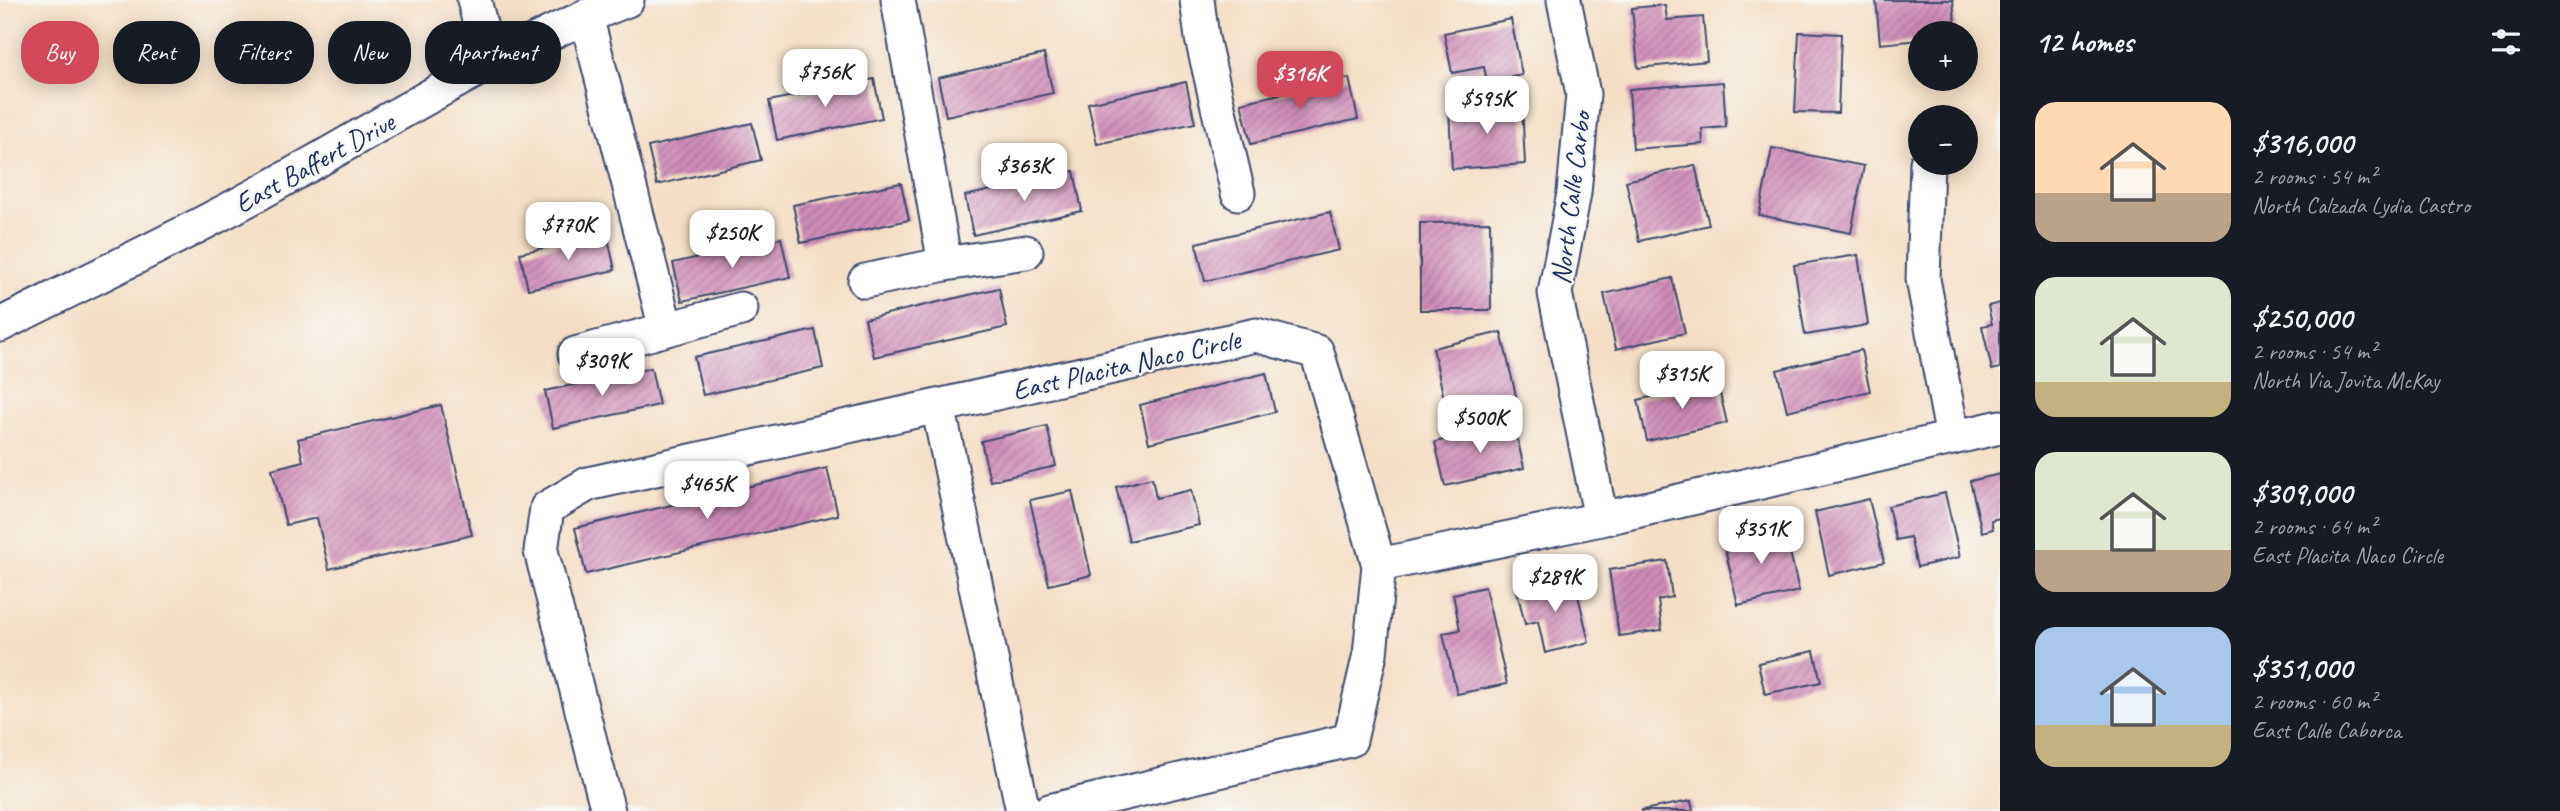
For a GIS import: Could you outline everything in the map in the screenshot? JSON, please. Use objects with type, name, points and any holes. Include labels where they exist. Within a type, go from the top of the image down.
[{"type":"street","points":[[474,0],[479,21]]},
{"type":"street","name":"East Baffert Drive","points":[[561,28],[627,0]]},
{"type":"street","points":[[898,0],[945,264]]},
{"type":"street","points":[[1197,0],[1202,38],[1238,193]]},
{"type":"street","name":"North Calle Carbo","points":[[1564,0],[1583,94],[1574,192],[1556,293],[1601,519]]},
{"type":"street","points":[[586,16],[666,329]]},
{"type":"street","name":"East Baffert Drive","points":[[0,325],[254,196],[454,84]]},
{"type":"street","points":[[1927,175],[1923,279],[1953,438]]},
{"type":"street","points":[[865,281],[945,264],[1026,252]]},
{"type":"street","points":[[575,354],[741,309]]},
{"type":"street","name":"East Placita Naco Circle","points":[[608,811],[541,551],[547,508],[587,484],[1256,335],[1317,352],[1379,565],[1370,654],[1350,740],[1049,811]]},
{"type":"street","points":[[938,406],[1023,811]]},
{"type":"street","points":[[1379,565],[1601,519],[2000,427]]},
{"type":"building","points":[[1876,0],[1953,0],[1955,21],[1908,21],[1908,41],[1880,44]]},
{"type":"building","points":[[1665,5],[1667,20],[1703,17],[1707,61],[1638,68],[1632,8]]},
{"type":"building","points":[[1511,19],[1522,75],[1487,82],[1484,67],[1452,73],[1444,33]]},
{"type":"building","points":[[1799,32],[1841,34],[1838,113],[1795,112]]},
{"type":"building","points":[[1044,54],[1053,93],[946,116],[938,78]]},
{"type":"building","points":[[1349,78],[1358,119],[1251,144],[1241,103]]},
{"type":"building","points":[[874,79],[882,118],[777,140],[769,101]]},
{"type":"building","points":[[1186,82],[1195,123],[1097,144],[1088,103]]},
{"type":"building","points":[[1723,82],[1726,127],[1702,129],[1703,144],[1633,149],[1629,89]]},
{"type":"building","points":[[1522,104],[1525,164],[1452,169],[1449,109]]},
{"type":"building","points":[[752,123],[761,160],[657,185],[648,147]]},
{"type":"building","points":[[1772,148],[1864,166],[1851,233],[1759,215]]},
{"type":"building","points":[[1695,165],[1709,225],[1639,241],[1626,181]]},
{"type":"building","points":[[1074,171],[1082,211],[973,235],[965,196]]},
{"type":"building","points":[[901,183],[909,220],[801,243],[793,205]]},
{"type":"building","points":[[1330,212],[1339,250],[1205,281],[1196,243]]},
{"type":"building","points":[[1490,222],[1491,310],[1420,310],[1420,223]]},
{"type":"building","points":[[607,234],[615,270],[528,289],[520,253]]},
{"type":"building","points":[[781,238],[790,277],[682,301],[673,263]]},
{"type":"building","points":[[1858,255],[1868,325],[1805,335],[1794,265]]},
{"type":"building","points":[[1672,278],[1685,333],[1616,349],[1604,294]]},
{"type":"building","points":[[999,288],[1007,327],[874,357],[865,319]]},
{"type":"building","points":[[2000,303],[2000,368],[1992,370],[1982,326],[1992,324],[1988,306]]},
{"type":"building","points":[[815,330],[823,368],[703,395],[694,357]]},
{"type":"building","points":[[1501,332],[1517,400],[1472,410],[1468,393],[1444,399],[1433,348]]},
{"type":"building","points":[[1861,350],[1870,391],[1787,411],[1777,370]]},
{"type":"building","points":[[651,368],[659,405],[553,428],[545,391]]},
{"type":"building","points":[[1266,373],[1275,412],[1149,443],[1140,405]]},
{"type":"building","points":[[1717,381],[1727,423],[1647,441],[1638,400]]},
{"type":"building","points":[[441,405],[472,535],[329,569],[317,518],[286,525],[272,469],[303,461],[298,439]]},
{"type":"building","points":[[1514,424],[1524,468],[1445,486],[1435,442]]},
{"type":"building","points":[[1047,426],[1056,466],[990,481],[981,441]]},
{"type":"building","points":[[827,468],[838,515],[586,574],[575,528]]},
{"type":"building","points":[[2000,474],[2000,518],[1991,520],[1993,529],[1982,532],[1970,481]]},
{"type":"building","points":[[1152,478],[1156,498],[1191,490],[1199,525],[1129,541],[1116,487]]},
{"type":"building","points":[[1072,491],[1091,575],[1049,585],[1030,500]]},
{"type":"building","points":[[1945,493],[1960,557],[1917,567],[1910,537],[1896,540],[1888,506]]},
{"type":"building","points":[[1869,499],[1884,562],[1829,575],[1815,512]]},
{"type":"building","points":[[1784,526],[1799,591],[1738,605],[1723,540]]},
{"type":"building","points":[[1667,561],[1672,597],[1658,600],[1662,630],[1619,636],[1609,570]]},
{"type":"building","points":[[1574,578],[1589,642],[1545,653],[1538,621],[1525,624],[1517,591]]},
{"type":"building","points":[[1485,587],[1507,684],[1457,694],[1443,633],[1460,630],[1453,594]]},
{"type":"building","points":[[1814,651],[1821,682],[1765,694],[1758,663]]},
{"type":"building","points":[[1691,801],[1693,811],[1642,811],[1642,810]]}]
